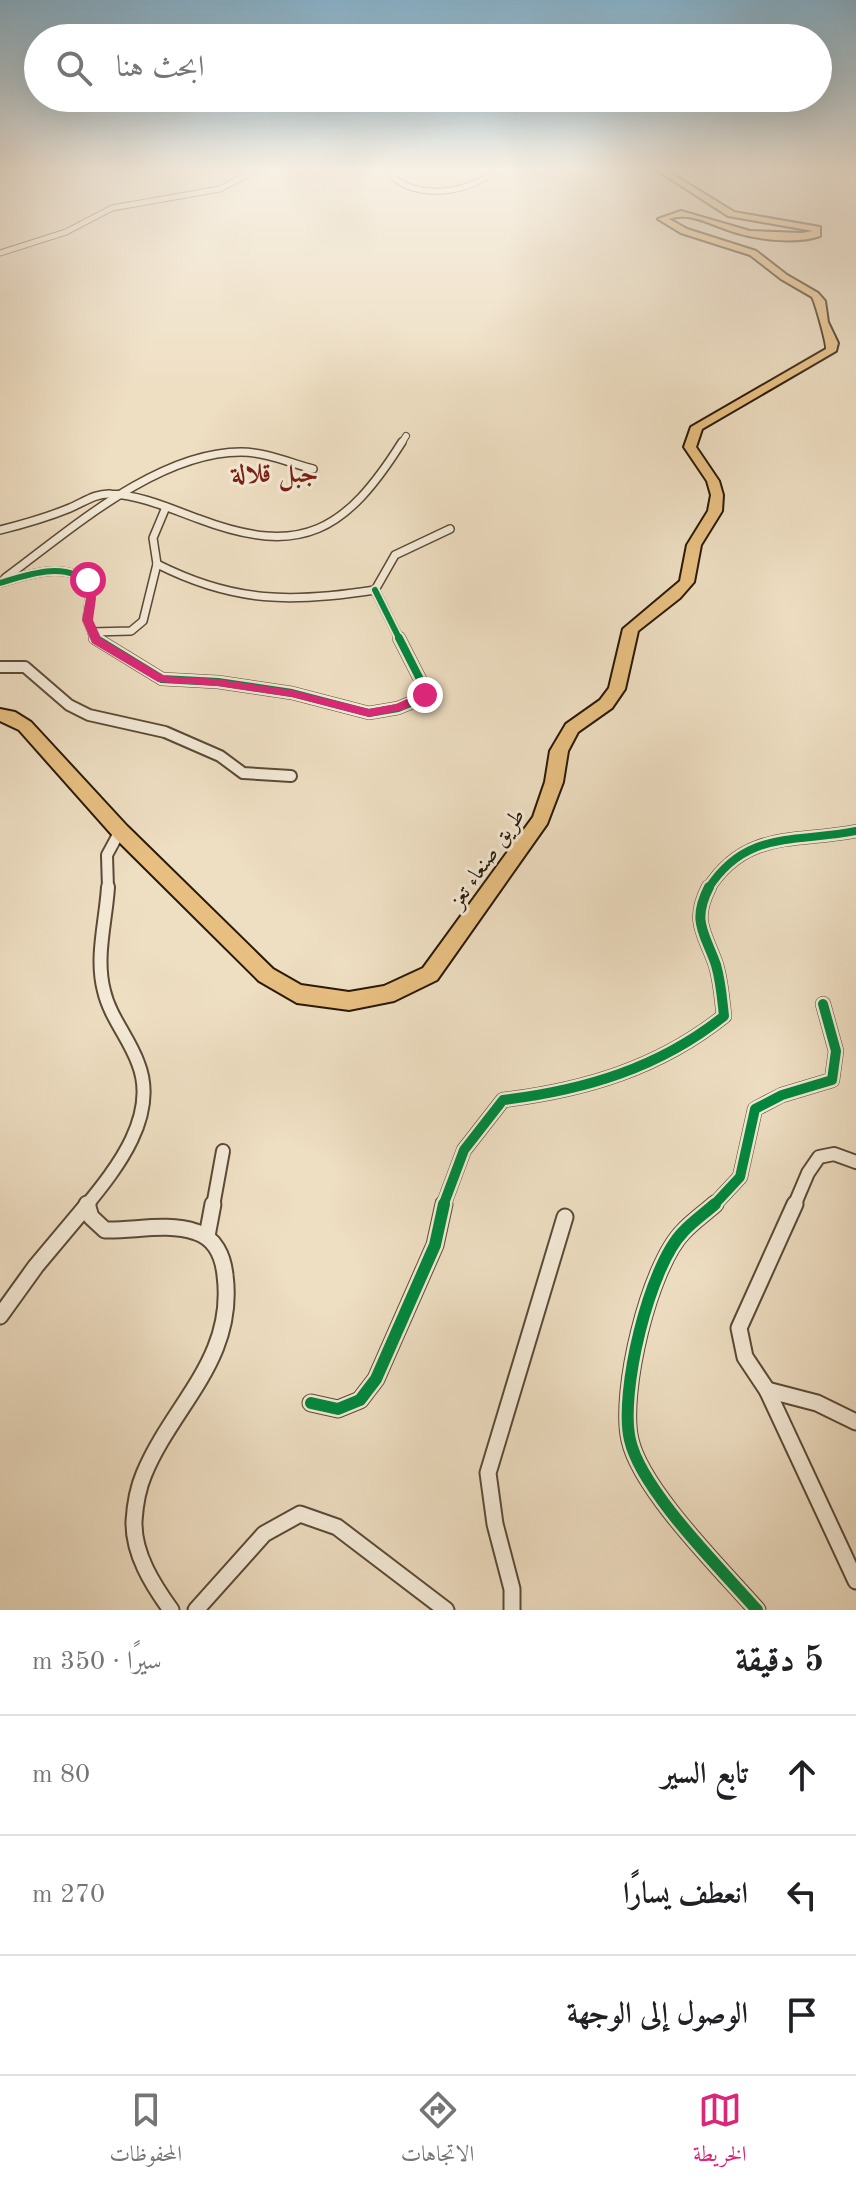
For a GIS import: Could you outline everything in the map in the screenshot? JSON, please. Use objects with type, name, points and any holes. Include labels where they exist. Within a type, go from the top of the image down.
[{"type":"highway","name":"طريق صنعاء تعز","points":[[0,715],[25,726],[120,831],[238,950],[266,975],[297,994],[349,1001],[387,995],[430,974],[541,819],[554,782],[559,751],[572,728],[606,704],[617,689],[631,629],[687,582],[694,545],[715,511],[717,495],[713,481],[690,447],[697,427],[831,351],[833,343],[823,322],[820,301],[815,295],[784,277],[753,253],[725,244]]},
{"type":"street","points":[[0,253],[28,244]]},
{"type":"street","points":[[0,530],[100,495],[166,507],[255,536],[285,537],[315,532],[341,519],[386,471],[406,436]]},
{"type":"street","points":[[0,582],[122,497],[185,462],[224,453],[263,456],[313,469]]},
{"type":"street","points":[[92,632],[119,633],[139,627],[143,621],[157,564],[153,538],[166,507]]},
{"type":"street","points":[[375,590],[395,555],[450,529]]},
{"type":"street","points":[[157,564],[197,586],[242,597],[299,599],[375,590]]},
{"type":"street","points":[[0,582],[46,573],[82,576],[91,586],[87,620],[96,640],[162,679],[218,682],[292,693],[369,713],[420,699],[426,691],[375,590]]},
{"type":"street","points":[[0,667],[25,667],[69,705],[89,715],[165,732],[220,756],[243,773],[291,776]]},
{"type":"street","points":[[0,1316],[19,1283],[87,1203],[125,1149],[142,1111],[146,1086],[141,1067],[105,995],[100,967],[108,883],[106,856],[120,831]]},
{"type":"street","points":[[311,1403],[338,1409],[360,1400],[376,1379],[435,1245],[440,1215],[464,1150],[503,1100],[541,1095],[630,1072],[707,1031],[724,1016],[717,968],[700,928],[700,908],[711,880],[763,844],[835,837],[856,831]]},
{"type":"street","points":[[757,1610],[655,1492],[630,1441],[629,1405],[640,1326],[657,1275],[681,1233],[723,1198],[740,1177],[755,1109],[782,1095],[832,1080],[837,1072],[837,1047],[823,1004]]},
{"type":"street","points":[[207,1236],[223,1151]]},
{"type":"street","points":[[856,1162],[834,1154],[819,1157],[808,1173],[739,1328],[745,1357],[767,1390],[856,1581]]},
{"type":"street","points":[[87,1203],[91,1217],[105,1230],[187,1229],[207,1236],[218,1249],[225,1267],[227,1300],[206,1372],[144,1474],[134,1529],[143,1559],[171,1610]]},
{"type":"street","points":[[512,1610],[512,1589],[490,1498],[488,1473],[565,1217]]},
{"type":"street","points":[[767,1390],[817,1403],[856,1422]]},
{"type":"street","points":[[196,1610],[264,1534],[300,1514],[337,1527],[446,1610]]},
{"type":"cycle path","points":[[0,583],[48,571],[73,573],[83,578],[91,586],[87,620],[96,640],[162,679],[218,682],[292,693],[369,713],[398,708],[420,699],[426,691],[375,590]]},
{"type":"cycle path","points":[[311,1403],[338,1409],[360,1400],[376,1379],[435,1245],[440,1215],[464,1150],[503,1100],[591,1084],[649,1064],[676,1050],[724,1016],[718,972],[700,926],[703,899],[717,875],[739,856],[764,843],[856,831]]},
{"type":"cycle path","points":[[757,1610],[655,1492],[630,1441],[629,1405],[640,1326],[657,1275],[681,1233],[723,1198],[740,1177],[755,1109],[782,1095],[832,1080],[836,1070],[836,1051],[823,1004]]},
{"type":"district","name":"جبل قلالة","points":[[275,473]]},
{"type":"route","points":[[88,580],[91,598],[87,620],[96,640],[162,679],[218,682],[292,693],[369,713],[398,708],[425,695]]}]
